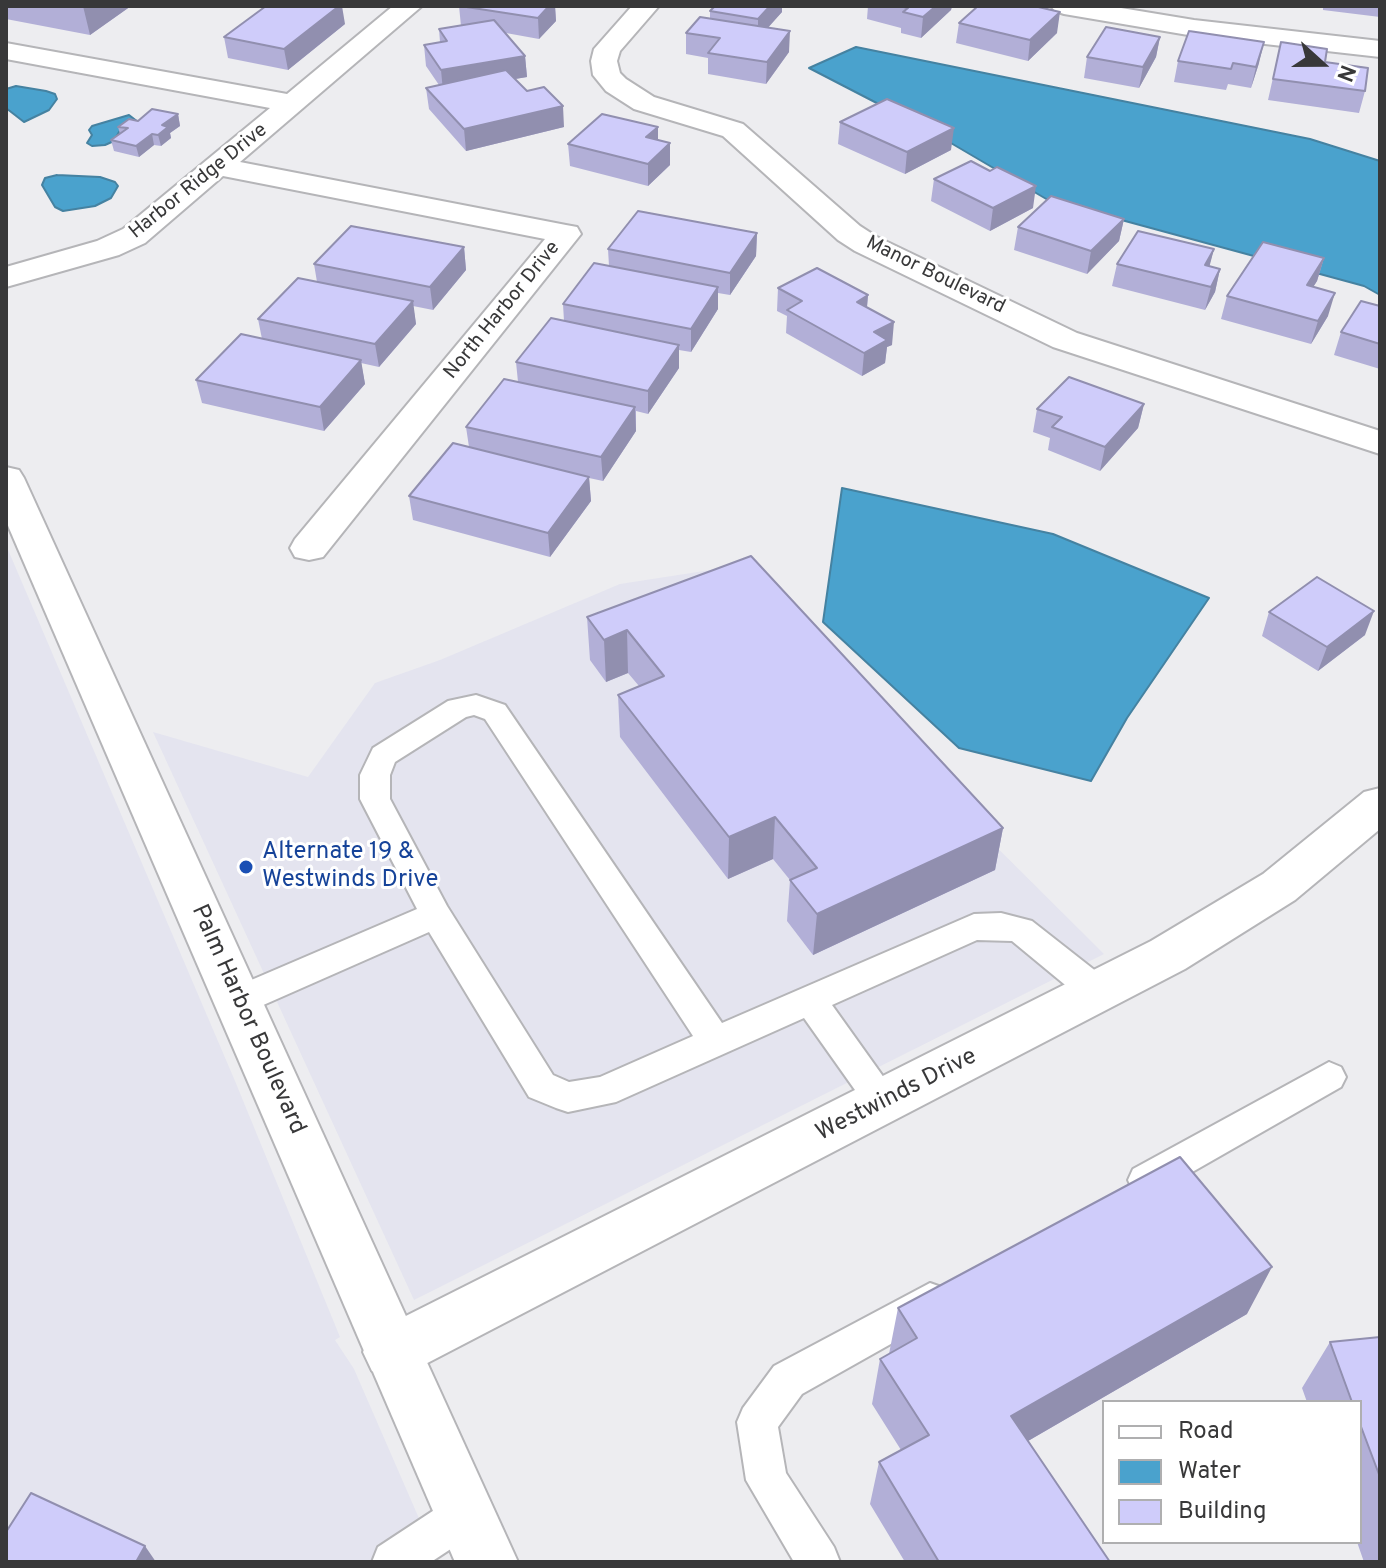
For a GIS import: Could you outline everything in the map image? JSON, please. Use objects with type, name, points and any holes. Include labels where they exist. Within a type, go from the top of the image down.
[{"type":"street","name":"Harbor Ridge Drive","points":[[6,277],[122,243],[221,167],[409,6]]},
{"type":"street","name":"Manor Boulevard","points":[[646,6],[607,49],[604,61],[607,75],[616,85],[644,103],[733,130],[849,233],[866,244],[1065,340],[1380,443]]},
{"type":"street","points":[[1064,6],[1208,30],[1380,49]]},
{"type":"street","name":"Harbor Ridge Drive","points":[[6,51],[294,104]]},
{"type":"street","name":"North Harbor Drive","points":[[221,167],[566,234],[309,548]]},
{"type":"street","name":"Palm Harbor Boulevard","points":[[6,478],[476,1538]]},
{"type":"street","name":"Westwinds Drive","points":[[392,1352],[884,1103],[1168,955],[1279,887],[1380,804]]},
{"type":"lane","points":[[715,1041],[495,712],[476,705],[458,708],[383,756],[375,775],[375,799],[436,915],[541,1086],[568,1097],[604,1091],[974,927],[1001,926],[1021,930],[1099,993]]},
{"type":"lane","points":[[240,1000],[436,915]]},
{"type":"lane","points":[[810,1000],[884,1103]]},
{"type":"lane","points":[[1121,1194],[1329,1077]]},
{"type":"lane","points":[[819,1562],[767,1480],[757,1422],[788,1380],[955,1287]]},
{"type":"lane","points":[[393,1562],[476,1538]]},
{"type":"shaded area","points":[[6,545],[235,1081],[340,1337],[335,1340],[354,1369],[438,1562],[6,1562]]},
{"type":"shaded area","points":[[717,569],[1104,954],[414,1300],[153,732],[308,777],[375,683],[440,660],[620,584]]},
{"type":"water","points":[[856,47],[1310,139],[1380,161],[1380,295],[1364,286],[1048,200],[927,129],[809,68]]},
{"type":"water","points":[[16,86],[46,91],[55,94],[57,99],[49,110],[24,122],[6,108],[6,89]]},
{"type":"water","points":[[129,115],[138,122],[119,132],[114,141],[92,146],[87,143],[92,135],[89,130],[92,126]]},
{"type":"water","points":[[57,175],[100,177],[118,186],[111,198],[95,206],[63,211],[55,207],[42,185],[45,178]]},
{"type":"water","points":[[842,488],[1053,534],[1209,598],[1127,718],[1091,781],[959,748],[823,622]]},
{"type":"building","points":[[266,6],[339,6],[284,49],[224,37]]},
{"type":"building","points":[[460,6],[549,6],[538,18]]},
{"type":"building","points":[[715,6],[770,6],[758,19],[710,11]]},
{"type":"building","points":[[899,6],[936,6],[923,17],[903,12],[908,8]]},
{"type":"building","points":[[978,6],[1034,6],[1060,12],[1030,40],[959,23]]},
{"type":"building","points":[[700,17],[790,31],[767,62],[708,53],[720,38],[686,33]]},
{"type":"building","points":[[494,20],[525,56],[441,70],[424,45],[447,41],[439,29]]},
{"type":"building","points":[[1106,27],[1160,37],[1143,67],[1087,57]]},
{"type":"building","points":[[1189,31],[1264,42],[1256,67],[1233,63],[1231,69],[1178,61]]},
{"type":"building","points":[[1281,42],[1327,49],[1325,62],[1368,68],[1365,91],[1273,79]]},
{"type":"building","points":[[506,70],[527,91],[544,87],[563,106],[464,129],[426,88]]},
{"type":"building","points":[[887,99],[954,128],[907,152],[840,122]]},
{"type":"building","points":[[152,109],[178,114],[162,125],[168,127],[158,135],[152,134],[136,146],[111,140],[128,128],[118,127],[129,119],[138,121]]},
{"type":"building","points":[[602,114],[658,127],[646,137],[670,143],[648,164],[568,144]]},
{"type":"building","points":[[971,161],[990,171],[997,167],[1036,186],[993,208],[934,179]]},
{"type":"building","points":[[1051,196],[1124,219],[1091,251],[1018,227]]},
{"type":"building","points":[[638,211],[757,233],[730,273],[608,249]]},
{"type":"building","points":[[351,226],[464,247],[430,287],[314,264]]},
{"type":"building","points":[[1138,231],[1214,249],[1205,265],[1220,269],[1211,287],[1117,264]]},
{"type":"building","points":[[1263,242],[1324,258],[1307,285],[1335,293],[1318,321],[1227,296]]},
{"type":"building","points":[[594,263],[718,287],[691,329],[563,304]]},
{"type":"building","points":[[817,268],[868,295],[857,302],[894,322],[874,332],[887,340],[864,353],[787,310],[802,301],[778,288]]},
{"type":"building","points":[[298,278],[413,301],[375,344],[258,319]]},
{"type":"building","points":[[1361,301],[1380,306],[1380,344],[1341,332]]},
{"type":"building","points":[[551,318],[679,345],[648,391],[516,362]]},
{"type":"building","points":[[241,334],[361,360],[320,407],[196,380]]},
{"type":"building","points":[[1069,377],[1144,404],[1105,447],[1052,427],[1062,417],[1037,409]]},
{"type":"building","points":[[504,379],[635,407],[601,457],[466,427]]},
{"type":"building","points":[[453,443],[589,477],[548,533],[409,496]]},
{"type":"building","points":[[751,556],[1003,828],[817,914],[790,880],[817,868],[775,817],[729,837],[618,695],[664,676],[627,630],[604,640],[587,617]]},
{"type":"building","points":[[1317,577],[1374,611],[1327,647],[1269,612]]},
{"type":"building","points":[[1180,1157],[1272,1267],[1011,1416],[1110,1562],[939,1562],[879,1462],[929,1435],[880,1359],[917,1338],[898,1308]]},
{"type":"building","points":[[1380,1337],[1380,1477],[1362,1429],[1362,1400],[1351,1400],[1330,1342]]},
{"type":"building","points":[[31,1493],[145,1546],[136,1562],[6,1562],[6,1532]]},
{"type":"place","name":"Alternate 19 & Westwinds Drive","points":[[246,867]]}]
